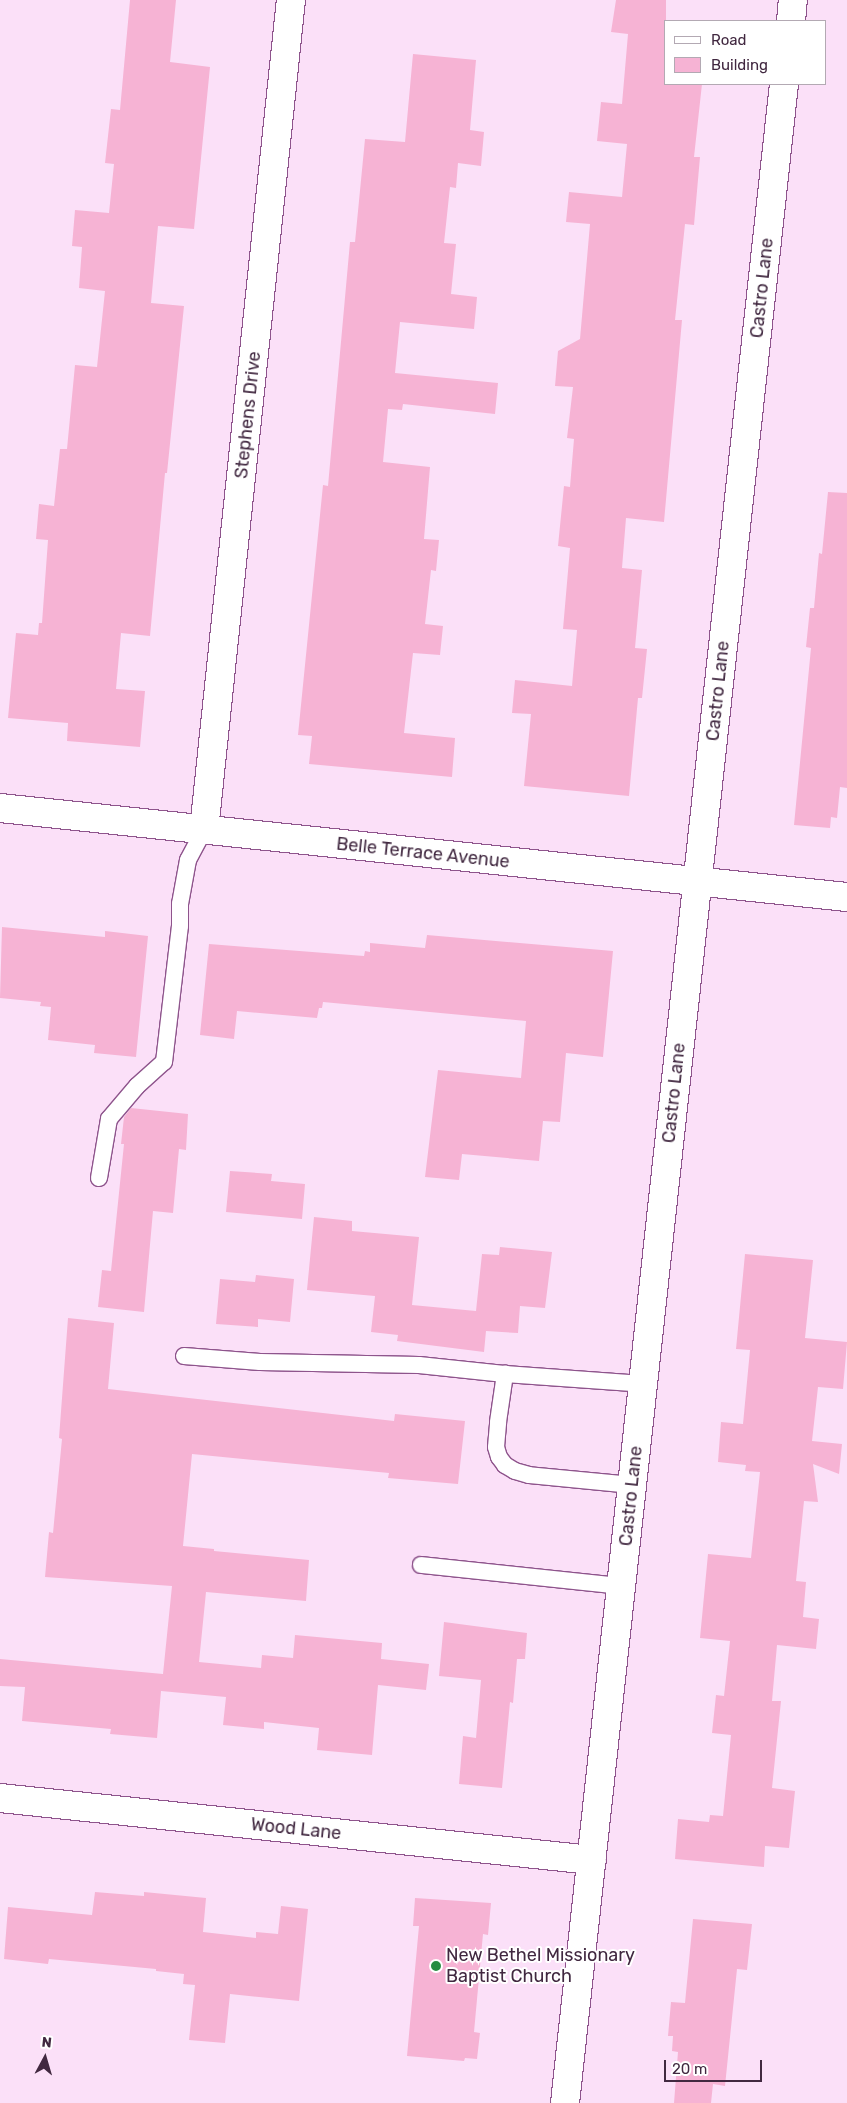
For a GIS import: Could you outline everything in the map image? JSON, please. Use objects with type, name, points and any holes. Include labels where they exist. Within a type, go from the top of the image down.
[{"type":"street","name":"Stephens Drive","points":[[204,830],[291,0]]},
{"type":"street","points":[[791,20],[793,0]]},
{"type":"street","name":"Castro Lane","points":[[565,2103],[784,85]]},
{"type":"street","name":"Belle Terrace Avenue","points":[[0,808],[847,897]]},
{"type":"street","name":"Wood Lane","points":[[0,1798],[592,1860]]},
{"type":"lane","points":[[99,1178],[109,1119],[137,1086],[164,1062],[180,926],[180,904],[188,860],[204,830]]},
{"type":"lane","points":[[184,1356],[260,1362],[419,1365],[505,1374],[643,1384]]},
{"type":"lane","points":[[505,1374],[496,1447],[499,1457],[505,1465],[529,1475],[632,1485]]},
{"type":"lane","points":[[421,1565],[621,1586]]},
{"type":"building","points":[[130,0],[176,0],[170,62],[210,67],[194,229],[158,226],[151,303],[184,306],[167,473],[165,473],[150,636],[121,633],[116,689],[145,691],[140,747],[67,741],[68,723],[8,718],[16,633],[38,635],[39,623],[42,623],[48,540],[36,539],[39,504],[54,506],[60,449],[67,449],[75,365],[97,367],[105,291],[79,288],[82,247],[72,246],[75,210],[109,213],[114,164],[105,163],[111,109],[120,110]]},
{"type":"building","points":[[616,0],[666,0],[666,20],[664,20],[664,85],[702,85],[694,157],[700,157],[694,225],[685,224],[675,320],[682,320],[664,522],[626,518],[622,568],[642,570],[635,648],[647,649],[642,698],[638,698],[629,796],[524,786],[531,714],[512,713],[515,680],[572,686],[577,630],[563,629],[570,548],[558,546],[564,486],[570,487],[574,439],[567,438],[573,387],[555,386],[558,351],[580,339],[590,224],[566,222],[569,192],[622,197],[627,144],[597,141],[601,102],[622,104],[628,34],[611,32]]},
{"type":"building","points":[[413,54],[476,60],[470,130],[484,132],[481,166],[458,163],[456,188],[450,187],[444,243],[456,244],[451,294],[477,297],[474,329],[400,322],[395,373],[498,383],[495,414],[403,404],[402,410],[388,409],[383,462],[430,467],[424,539],[439,540],[436,571],[431,570],[425,624],[443,626],[440,655],[413,653],[404,733],[455,738],[452,777],[309,764],[312,736],[298,735],[323,485],[328,486],[350,242],[355,242],[365,139],[405,142]]},
{"type":"building","points":[[828,492],[847,493],[847,788],[840,787],[837,818],[831,817],[830,828],[794,825],[811,648],[806,647],[810,608],[814,608],[819,553],[822,554]]},
{"type":"building","points":[[2,927],[105,937],[105,931],[148,936],[136,1057],[94,1053],[95,1045],[48,1040],[51,1007],[40,1006],[41,1002],[0,998]]},
{"type":"building","points":[[427,935],[613,951],[603,1057],[566,1053],[560,1122],[543,1121],[539,1161],[462,1154],[459,1180],[425,1177],[438,1070],[521,1078],[526,1021],[323,1002],[322,1008],[319,1008],[317,1018],[237,1011],[234,1039],[200,1035],[209,944],[364,956],[365,951],[370,952],[370,943],[425,948]]},
{"type":"building","points":[[131,1108],[188,1114],[186,1150],[179,1149],[173,1213],[153,1211],[144,1312],[98,1307],[102,1270],[111,1271],[124,1144],[121,1144],[124,1117]]},
{"type":"building","points":[[230,1171],[272,1174],[271,1181],[305,1184],[302,1219],[226,1212]]},
{"type":"building","points":[[314,1217],[352,1221],[352,1231],[419,1237],[412,1305],[476,1311],[482,1254],[499,1255],[500,1247],[552,1252],[545,1308],[520,1306],[518,1333],[486,1331],[484,1352],[397,1341],[398,1335],[371,1332],[375,1296],[307,1290]]},
{"type":"building","points":[[745,1254],[813,1260],[805,1338],[847,1342],[843,1389],[818,1387],[812,1441],[842,1444],[839,1474],[813,1464],[818,1502],[804,1501],[796,1581],[806,1582],[803,1617],[819,1619],[816,1649],[777,1645],[772,1701],[781,1701],[772,1788],[795,1791],[789,1848],[765,1846],[764,1867],[675,1859],[678,1819],[709,1822],[710,1815],[723,1816],[731,1735],[712,1733],[716,1695],[724,1696],[730,1641],[700,1638],[708,1554],[751,1558],[760,1472],[745,1471],[746,1465],[718,1462],[721,1422],[743,1424],[750,1350],[736,1349]]},
{"type":"building","points":[[256,1275],[294,1279],[290,1322],[258,1319],[258,1327],[216,1324],[220,1279],[255,1282]]},
{"type":"building","points":[[68,1318],[114,1323],[108,1389],[394,1421],[395,1414],[465,1421],[458,1484],[388,1478],[389,1473],[192,1454],[183,1546],[214,1549],[214,1551],[309,1560],[306,1601],[206,1592],[199,1662],[261,1668],[262,1655],[293,1658],[295,1635],[382,1643],[381,1659],[429,1664],[426,1690],[378,1685],[372,1755],[317,1750],[319,1728],[264,1722],[264,1729],[223,1725],[226,1697],[161,1691],[157,1738],[110,1734],[111,1729],[22,1721],[25,1687],[0,1686],[0,1659],[163,1674],[172,1586],[45,1577],[49,1532],[53,1533],[62,1439],[59,1438]]},
{"type":"building","points":[[444,1622],[527,1633],[525,1659],[517,1659],[513,1703],[510,1702],[502,1788],[459,1784],[463,1736],[476,1738],[481,1680],[439,1676]]},
{"type":"building","points":[[95,1892],[144,1896],[144,1892],[206,1898],[203,1932],[256,1938],[256,1932],[278,1934],[281,1906],[308,1909],[299,2001],[230,1994],[225,2043],[189,2040],[195,1985],[183,1984],[184,1974],[156,1971],[156,1969],[49,1959],[48,1964],[4,1959],[8,1907],[92,1915]]},
{"type":"building","points":[[415,1898],[491,1903],[488,1935],[483,1934],[474,2032],[480,2033],[477,2059],[465,2058],[464,2061],[407,2056],[419,1926],[413,1926]]},
{"type":"building","points":[[693,1919],[752,1924],[747,1970],[737,1969],[725,2086],[713,2084],[711,2103],[674,2103],[678,2052],[672,2051],[673,2036],[668,2036],[671,2002],[685,2003]]},
{"type":"place","name":"New Bethel Missionary Baptist Church","points":[[436,1966]]}]
